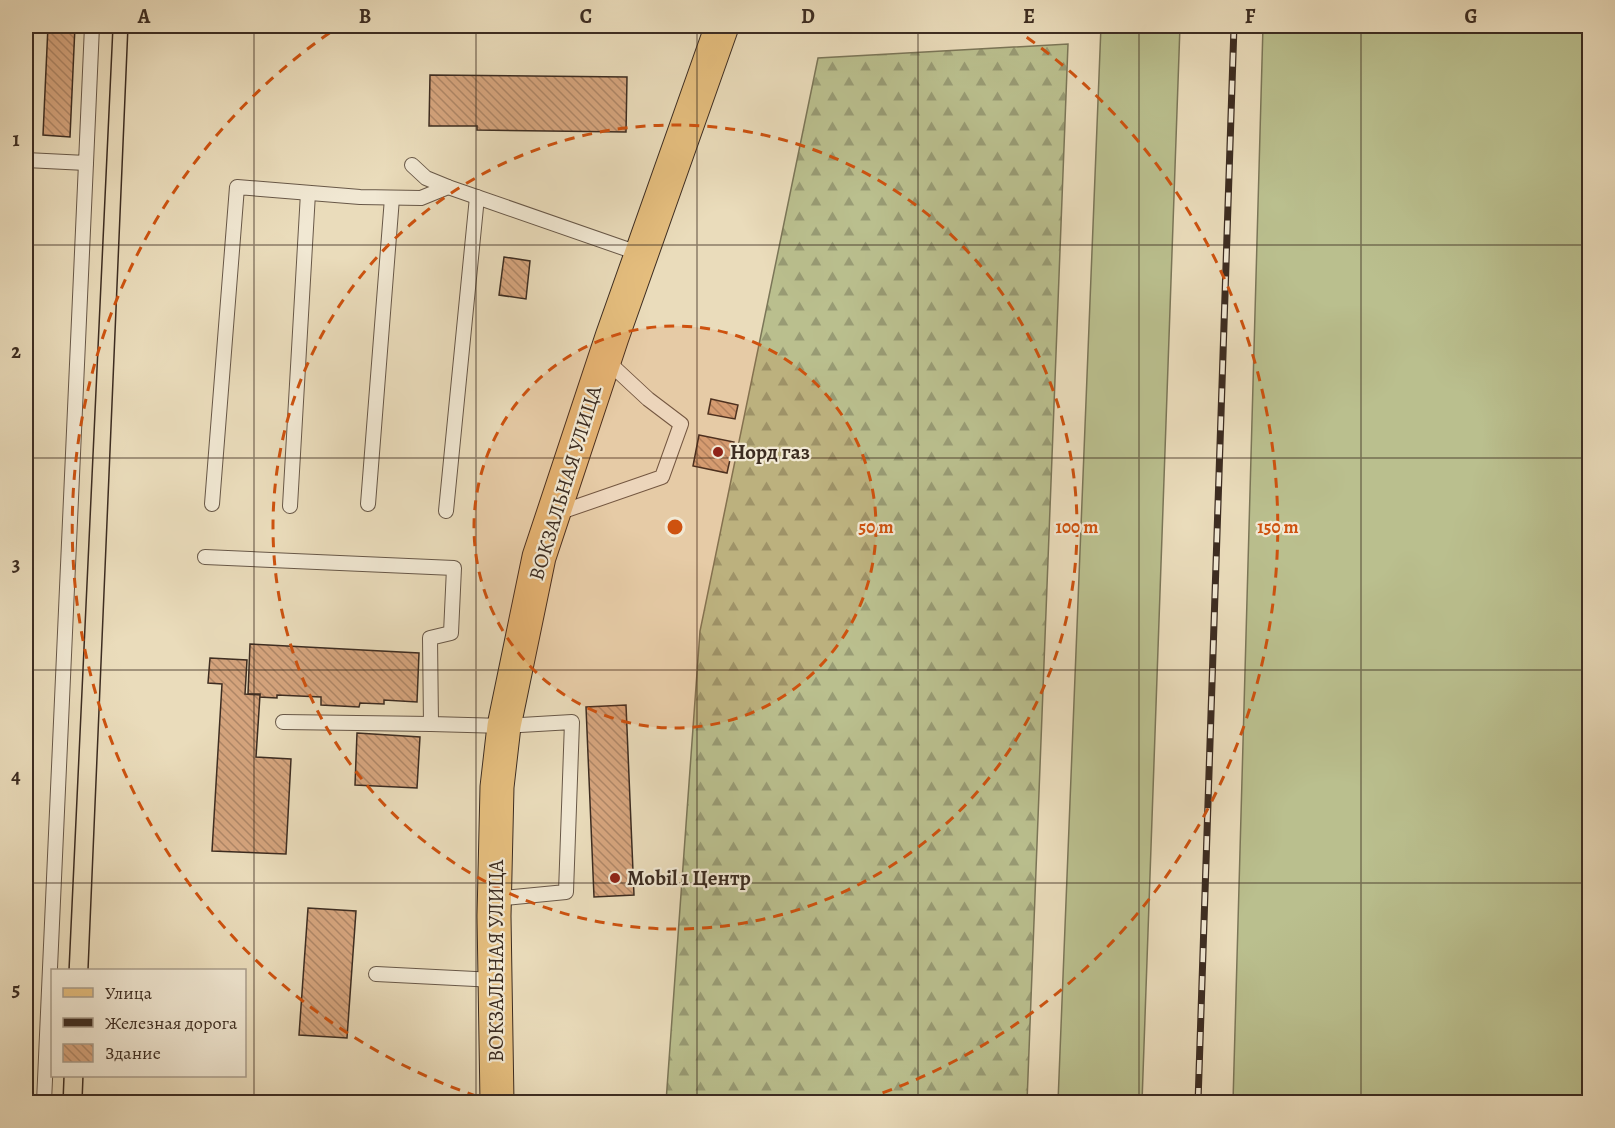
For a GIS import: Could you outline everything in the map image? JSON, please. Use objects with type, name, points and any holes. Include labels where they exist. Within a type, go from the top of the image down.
[{"type":"main road","name":"ВОКЗАЛЬНАЯ УЛИЦА","points":[[497,1102],[494,898],[497,787],[504,726],[539,557],[604,359],[722,26]]},
{"type":"lane","points":[[44,1102],[92,26]]},
{"type":"lane","points":[[26,160],[86,163]]},
{"type":"lane","points":[[412,165],[426,178],[448,187],[641,254]]},
{"type":"lane","points":[[212,504],[237,187],[360,197],[421,198],[448,187]]},
{"type":"lane","points":[[290,506],[308,193]]},
{"type":"lane","points":[[446,511],[477,196]]},
{"type":"lane","points":[[368,504],[392,198]]},
{"type":"lane","points":[[553,515],[662,477],[681,424],[648,399],[604,359]]},
{"type":"lane","points":[[205,557],[454,568],[451,633],[430,638],[431,724]]},
{"type":"lane","points":[[283,722],[504,726],[572,722],[566,892],[494,898]]},
{"type":"lane","points":[[376,974],[495,980]]},
{"type":"green space","points":[[1101,26],[1180,26],[1142,1102],[1058,1102]]},
{"type":"green space","points":[[1263,26],[1589,26],[1589,1102],[1233,1102]]},
{"type":"green space","points":[[1068,44],[1027,1102],[666,1102],[700,631],[818,58]]},
{"type":"building","points":[[48,26],[75,26],[70,137],[43,135]]},
{"type":"building","points":[[430,75],[627,77],[626,132],[477,130],[477,126],[429,126]]},
{"type":"building","points":[[504,257],[530,261],[526,299],[499,295]]},
{"type":"building","points":[[711,399],[738,405],[735,419],[708,414]]},
{"type":"building","points":[[699,435],[734,442],[727,473],[693,466]]},
{"type":"building","points":[[250,644],[419,653],[417,702],[384,700],[384,704],[360,703],[359,707],[321,705],[321,697],[277,695],[277,698],[248,694]]},
{"type":"building","points":[[210,658],[247,660],[245,694],[260,695],[256,757],[291,759],[286,854],[212,851],[222,684],[208,683]]},
{"type":"building","points":[[626,705],[634,895],[594,897],[586,707]]},
{"type":"building","points":[[357,733],[420,737],[417,788],[355,785]]},
{"type":"building","points":[[308,908],[356,911],[347,1038],[299,1035]]},
{"type":"tram line","points":[[69,969],[113,26]]},
{"type":"tram line","points":[[88,969],[128,26]]},
{"type":"tram line","points":[[63,1102],[64,1077]]},
{"type":"tram line","points":[[82,1102],[83,1077]]},
{"type":"railway","points":[[1198,1102],[1234,26]]},
{"type":"place","name":"Норд газ","points":[[718,452]]},
{"type":"place","name":"Mobil 1 Центр","points":[[615,878]]}]
